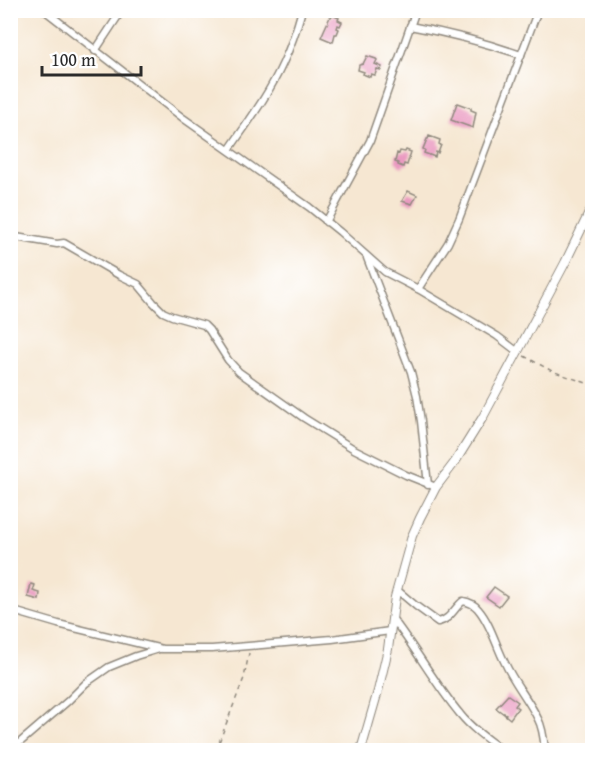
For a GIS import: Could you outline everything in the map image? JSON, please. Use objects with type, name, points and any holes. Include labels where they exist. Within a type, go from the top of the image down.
[{"type":"street","points":[[44,10],[183,118],[326,222],[385,272],[497,336],[518,352]]},
{"type":"street","points":[[95,51],[122,10]]},
{"type":"street","points":[[229,150],[273,83],[294,38],[302,10]]},
{"type":"street","points":[[326,222],[370,141],[416,10]]},
{"type":"street","points":[[418,290],[448,243],[459,219],[538,10]]},
{"type":"street","points":[[410,26],[478,40],[521,55]]},
{"type":"street","points":[[362,750],[388,649],[397,590],[412,536],[432,486],[471,438],[565,263],[592,207]]},
{"type":"street","points":[[10,236],[57,244],[64,243],[138,284],[163,312],[204,325],[239,372],[269,394],[354,449],[432,486]]},
{"type":"street","points":[[367,256],[411,372],[432,486]]},
{"type":"street","points":[[397,590],[438,621],[448,618],[463,601],[473,604],[478,609],[509,671],[538,718],[542,727],[545,750]]},
{"type":"street","points":[[10,610],[69,627],[162,649],[251,646],[390,631]]},
{"type":"street","points":[[392,618],[460,714],[502,750]]},
{"type":"street","points":[[11,750],[86,683],[109,667],[162,649]]},
{"type":"path","points":[[518,352],[552,371],[592,385]]},
{"type":"path","points":[[216,750],[244,678],[251,646]]},
{"type":"path","points":[[10,714],[19,743]]},
{"type":"building","points":[[332,15],[342,22],[340,26],[338,25],[339,29],[333,42],[321,37]]},
{"type":"building","points":[[367,56],[376,59],[375,64],[382,67],[370,77],[358,70],[359,65],[363,64]]},
{"type":"building","points":[[457,103],[476,112],[473,128],[451,120]]},
{"type":"building","points":[[429,136],[440,140],[441,145],[435,157],[424,153],[423,149]]},
{"type":"building","points":[[406,150],[411,152],[407,165],[404,164],[403,167],[395,162],[397,153]]},
{"type":"building","points":[[408,191],[417,195],[412,204],[402,201]]},
{"type":"building","points":[[31,584],[35,585],[33,591],[40,593],[39,600],[28,597]]},
{"type":"building","points":[[494,587],[507,596],[499,606],[486,597]]},
{"type":"building","points":[[508,695],[518,702],[515,706],[518,708],[510,719],[496,708]]}]
